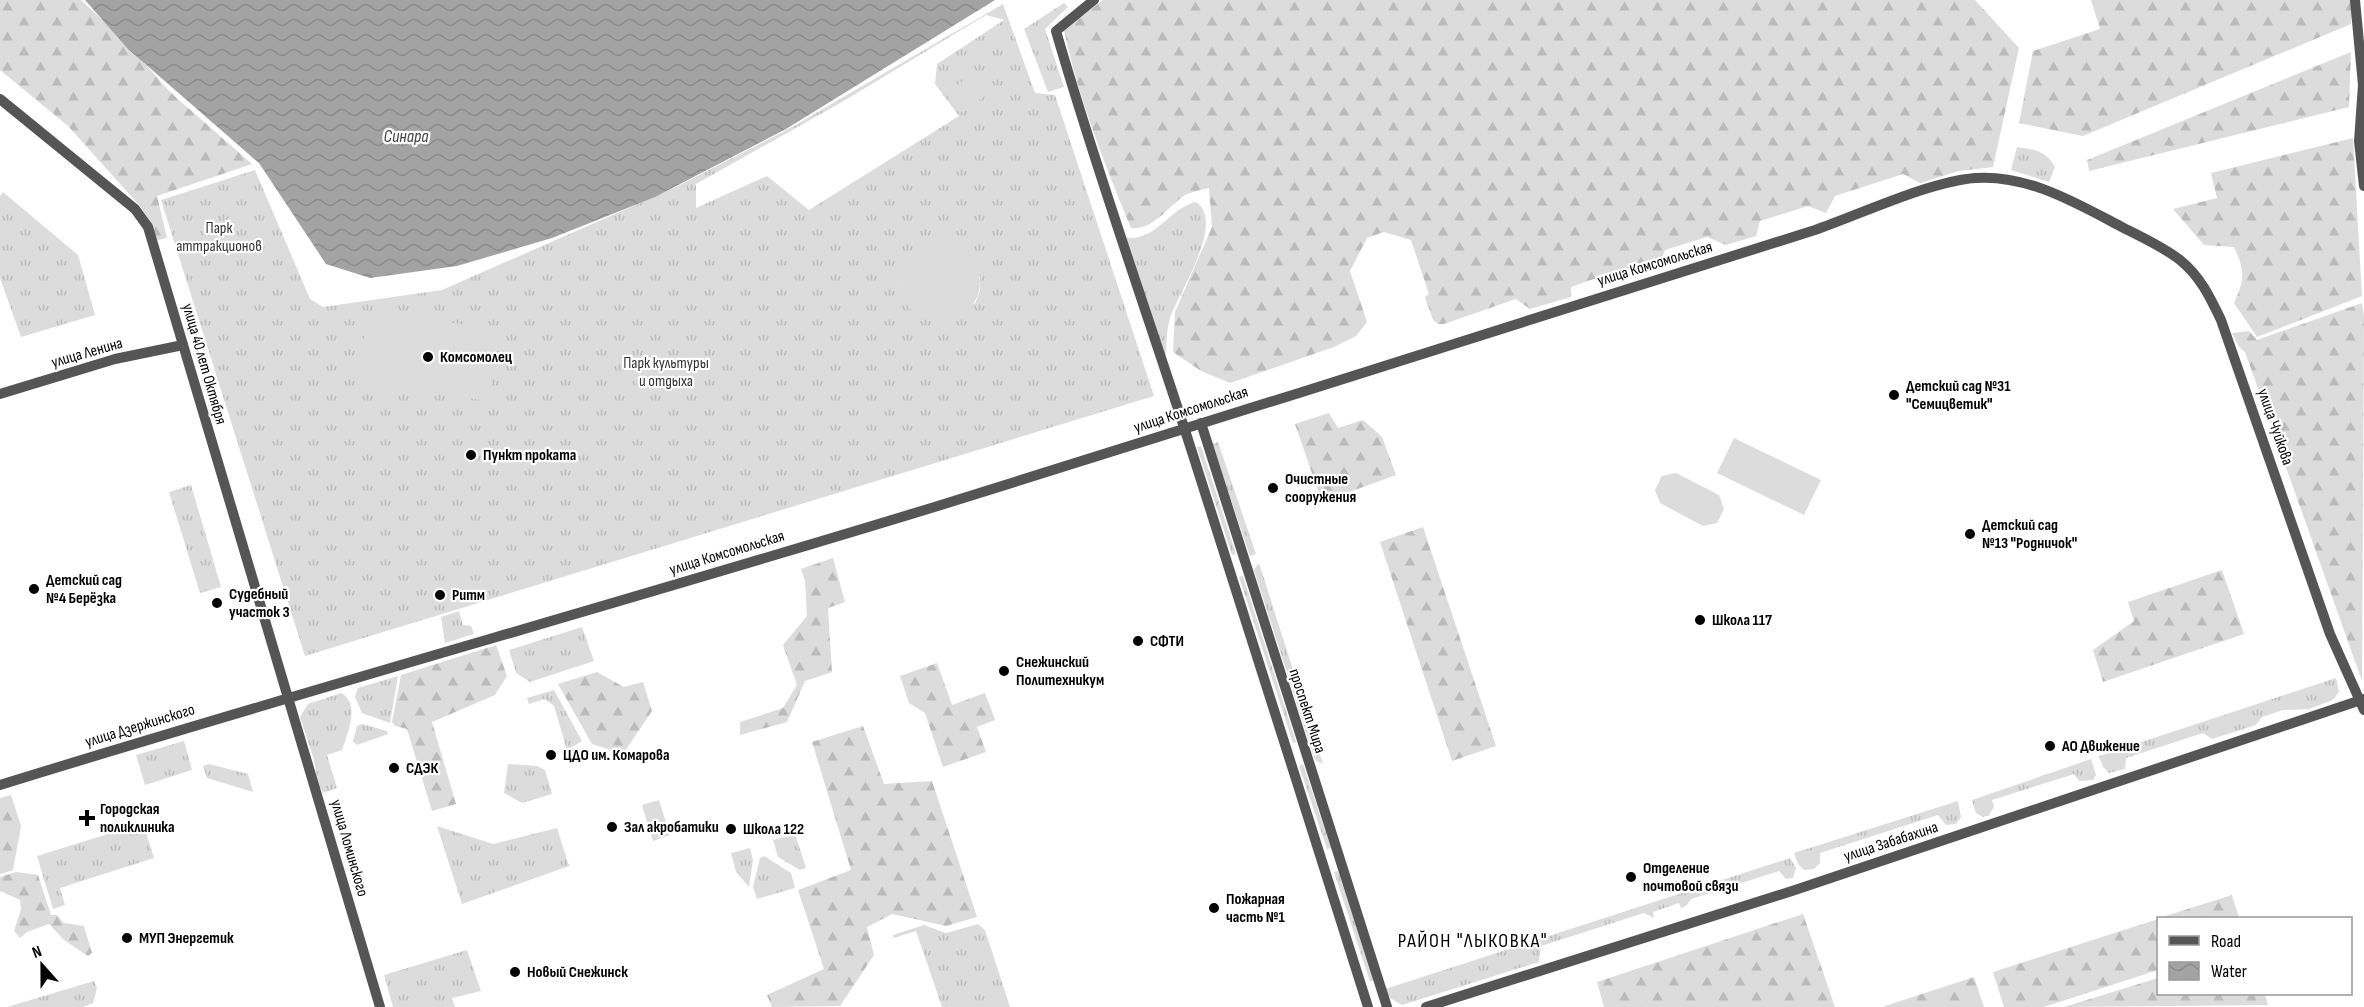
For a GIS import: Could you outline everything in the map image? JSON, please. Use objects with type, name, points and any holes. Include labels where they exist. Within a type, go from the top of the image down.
[{"type":"street","name":"проспект Мира","points":[[1094,0],[1056,31],[1093,155],[1230,568],[1286,754],[1368,1007]]},
{"type":"street","points":[[2355,0],[2363,85],[2361,138],[2364,186]]},
{"type":"street","name":"улица 40 лет Октября","points":[[0,99],[135,209],[148,227],[289,698]]},
{"type":"street","name":"улица Комсомольская","points":[[289,698],[877,524],[1815,231],[1942,184],[1975,178],[2019,182],[2069,200],[2098,215]]},
{"type":"street","name":"улица Чуйкова","points":[[2098,215],[2173,255],[2195,275],[2210,295],[2248,395],[2330,634],[2363,703]]},
{"type":"street","name":"улица Ленина","points":[[0,394],[115,359],[183,345]]},
{"type":"street","name":"проспект Мира","points":[[1201,423],[1387,1007]]},
{"type":"street","points":[[1230,568],[1245,562]]},
{"type":"street","name":"улица Дзержинского","points":[[0,785],[289,698]]},
{"type":"street","name":"улица Ломинского","points":[[289,698],[380,1007]]},
{"type":"street","name":"улица Забабахина","points":[[1426,1007],[1847,873],[2363,703]]},
{"type":"street","points":[[1286,754],[1304,748]]},
{"type":"street","points":[[1321,864],[1338,859]]},
{"type":"green space","points":[[0,0],[81,0],[122,38],[170,92],[252,164],[157,196],[167,238],[155,241],[148,218],[139,205],[68,126],[0,70]]},
{"type":"green space","points":[[1103,0],[1975,0],[2019,48],[1993,167],[1959,171],[1920,183],[1903,174],[1835,196],[1826,213],[1808,206],[1760,221],[1756,236],[1726,245],[1707,237],[1665,250],[1658,268],[1618,280],[1614,272],[1571,287],[1571,297],[1530,309],[1516,299],[1444,324],[1438,324],[1433,320],[1425,297],[1429,294],[1411,240],[1384,232],[1367,238],[1350,271],[1367,322],[1356,336],[1334,347],[1230,383],[1201,371],[1173,352],[1175,312],[1212,227],[1209,188],[1185,195],[1159,218],[1146,226],[1131,228],[1085,106],[1064,30]]},
{"type":"green space","points":[[2091,0],[2353,0],[2351,24],[2083,136],[2019,123],[2033,51],[2100,29]]},
{"type":"green space","points":[[1064,3],[1068,7],[1045,29],[1064,87],[1048,92],[1024,29]]},
{"type":"green space","name":"Парк культуры и отдыха","points":[[1003,4],[1035,93],[1055,95],[1154,396],[305,656],[161,200],[255,170],[310,299],[323,307],[442,290],[674,188],[785,131]],"holes":[[[986,15],[1004,20],[937,64],[935,84],[959,116],[809,210],[767,176],[696,208],[696,184],[842,102]],[[923,246],[980,276],[980,290],[975,304],[901,289],[901,276],[905,264],[912,254]]]},
{"type":"green space","points":[[2351,52],[2349,107],[2089,171],[2087,160]]},
{"type":"green space","points":[[974,73],[988,94],[960,113],[946,93]]},
{"type":"green space","points":[[2353,138],[2362,296],[2257,337],[2234,303],[2242,281],[2242,269],[2234,247],[2204,245],[2173,209],[2217,198],[2211,173]]},
{"type":"green space","points":[[2017,147],[2034,150],[2051,161],[2055,167],[2049,182],[2011,170]]},
{"type":"green space","points":[[3,192],[78,255],[95,315],[21,337],[0,278],[0,196]]},
{"type":"green space","points":[[1196,202],[1204,212],[1206,225],[1203,241],[1198,258],[1170,318],[1165,360],[1121,236],[1132,238],[1151,232],[1177,211]]},
{"type":"green space","points":[[932,242],[948,242],[969,253],[980,274],[980,290],[969,311],[948,322],[932,322],[918,316],[906,304],[900,290],[900,274],[906,260],[918,248]]},
{"type":"green space","points":[[2362,303],[2364,316],[2362,681],[2245,352],[2239,347],[2232,333],[2249,331],[2257,340]]},
{"type":"green space","name":"Комсомолец","points":[[367,312],[499,329],[490,401],[358,384]]},
{"type":"green space","points":[[1329,413],[1338,428],[1363,420],[1382,437],[1396,475],[1322,502],[1295,424]]},
{"type":"green space","points":[[1734,438],[1821,480],[1804,515],[1717,473]]},
{"type":"green space","points":[[1218,442],[1256,554],[1250,556],[1212,444]]},
{"type":"green space","points":[[1201,446],[1236,554],[1232,555],[1197,447]]},
{"type":"green space","points":[[1676,473],[1719,495],[1724,509],[1717,523],[1703,526],[1660,503],[1655,490],[1662,476]]},
{"type":"green space","points":[[191,485],[221,587],[200,593],[169,492]]},
{"type":"green space","points":[[1423,527],[1496,746],[1452,761],[1380,542]]},
{"type":"green space","points":[[833,558],[845,602],[828,608],[832,672],[805,681],[787,722],[740,735],[740,722],[783,708],[797,685],[783,645],[807,616],[805,581],[801,569]]},
{"type":"green space","points":[[1259,563],[1323,764],[1315,760],[1254,570]]},
{"type":"green space","points":[[2222,570],[2244,634],[2103,682],[2093,650],[2134,621],[2128,602]]},
{"type":"green space","points":[[1243,576],[1296,742],[1293,743],[1239,577]]},
{"type":"green space","points":[[459,611],[463,625],[471,626],[474,634],[445,643],[441,617]]},
{"type":"green space","points":[[582,627],[594,661],[530,682],[516,673],[509,650]]},
{"type":"green space","points":[[496,645],[507,676],[495,695],[432,722],[456,804],[432,811],[407,729],[395,726],[392,722],[401,675]]},
{"type":"green space","points":[[937,663],[952,705],[985,693],[995,720],[977,727],[986,752],[943,767],[925,713],[909,703],[900,676]]},
{"type":"green space","points":[[597,672],[624,687],[643,682],[652,711],[623,754],[592,744],[558,684]]},
{"type":"green space","points":[[398,676],[390,723],[362,713],[355,697],[358,688]]},
{"type":"green space","points":[[2336,678],[2339,692],[2333,700],[2309,709],[2283,710],[2262,717],[2256,725],[2212,739],[2203,733],[2126,758],[2125,769],[2109,773],[2103,767],[2099,756]]},
{"type":"green space","points":[[554,690],[582,741],[567,750],[554,706],[545,699],[529,704],[527,698]]},
{"type":"green space","points":[[341,693],[350,704],[351,719],[342,750],[327,755],[337,788],[323,793],[318,784],[314,760],[300,717],[308,704]]},
{"type":"green space","points":[[362,724],[387,731],[388,734],[357,745],[353,741],[357,726]]},
{"type":"green space","points":[[863,726],[884,784],[932,781],[977,917],[946,926],[892,914],[867,927],[874,955],[840,1006],[772,1007],[767,995],[824,969],[798,890],[851,870],[812,742]]},
{"type":"green space","points":[[184,741],[192,770],[145,785],[136,755]]},
{"type":"green space","points":[[2091,759],[2096,775],[2093,780],[2079,781],[2074,774],[1992,800],[1994,807],[1989,815],[1983,817],[1976,813],[1972,800]]},
{"type":"green space","points":[[209,764],[248,774],[253,792],[207,778],[203,766]]},
{"type":"green space","points":[[508,764],[537,766],[545,770],[552,794],[522,803],[504,793]]},
{"type":"green space","points":[[1303,764],[1331,848],[1327,849],[1299,766]]},
{"type":"green space","points":[[11,795],[21,826],[13,870],[0,874],[0,798]]},
{"type":"green space","points":[[659,800],[670,835],[653,841],[642,805]]},
{"type":"green space","points":[[1958,801],[1961,817],[1956,824],[1946,825],[1938,815],[1820,853],[1820,863],[1814,869],[1804,870],[1798,864],[1794,853]]},
{"type":"green space","points":[[143,823],[154,858],[60,888],[65,905],[53,909],[37,856]]},
{"type":"green space","points":[[437,826],[493,844],[557,828],[569,866],[462,904]]},
{"type":"green space","points":[[795,834],[806,868],[800,870],[778,857],[773,840]]},
{"type":"green space","points":[[750,848],[753,860],[749,887],[736,872],[731,853]]},
{"type":"green space","points":[[764,856],[791,873],[795,888],[757,899],[753,887],[760,858]]},
{"type":"green space","points":[[1790,858],[1796,868],[1793,878],[1786,879],[1779,871],[1691,899],[1686,906],[1681,908],[1679,903],[1653,912],[1654,918],[1644,913],[1541,946],[1539,962],[1402,1005],[1390,998],[1385,989]]},
{"type":"green space","points":[[1338,871],[1374,980],[1370,982],[1334,872]]},
{"type":"green space","points":[[16,872],[38,875],[51,915],[57,915],[64,923],[84,926],[92,953],[88,956],[64,940],[49,924],[27,932],[20,938],[14,931],[21,909],[20,900],[0,891],[0,877]]},
{"type":"green space","points":[[2232,895],[2239,917],[2162,917]]},
{"type":"green space","points":[[1803,914],[1835,1007],[1604,1007],[1597,982]]},
{"type":"green space","points":[[2157,919],[2157,970],[2044,1007],[2004,1007],[1993,972]]},
{"type":"green space","points":[[978,924],[985,930],[1010,1007],[942,1007],[916,931],[894,938],[893,935],[924,925],[946,933]]},
{"type":"green space","points":[[467,950],[481,991],[452,998],[455,1007],[393,1007],[384,975]]},
{"type":"green space","points":[[1974,977],[1984,1007],[1882,1007]]},
{"type":"green space","points":[[2157,978],[2157,995],[2265,995],[2268,1005],[2064,1007]]},
{"type":"green space","points":[[94,981],[97,988],[93,1003],[83,1007],[7,1007]]},
{"type":"water","name":"Синара","points":[[85,0],[995,0],[786,129],[655,197],[552,238],[457,266],[370,278],[326,264],[259,163],[128,49]]},
{"type":"place","name":"Комсомолец","points":[[428,357]]},
{"type":"place","name":"Детский сад №31 \"Семицветик\"","points":[[1894,395]]},
{"type":"place","name":"Пункт проката","points":[[471,455]]},
{"type":"place","name":"Очистные сооружения","points":[[1273,488]]},
{"type":"place","name":"Детский сад №13 \"Родничок\"","points":[[1970,534]]},
{"type":"place","name":"Детский сад №4 Берёзка","points":[[34,589]]},
{"type":"place","name":"Ритм","points":[[440,595]]},
{"type":"place","name":"Судебный участок 3","points":[[217,603]]},
{"type":"place","name":"Школа 117","points":[[1700,620]]},
{"type":"place","name":"СФТИ","points":[[1138,641]]},
{"type":"place","name":"Снежинский Политехникум","points":[[1004,671]]},
{"type":"place","name":"АО Движение","points":[[2050,746]]},
{"type":"place","name":"ЦДО им. Комарова","points":[[551,755]]},
{"type":"place","name":"СДЭК","points":[[394,768]]},
{"type":"place","name":"Городская поликлиника","points":[[87,818]]},
{"type":"place","name":"Зал акробатики","points":[[612,827]]},
{"type":"place","name":"Школа 122","points":[[731,829]]},
{"type":"place","name":"Отделение почтовой связи","points":[[1631,877]]},
{"type":"place","name":"Пожарная часть №1","points":[[1214,908]]},
{"type":"place","name":"МУП Энергетик","points":[[127,938]]},
{"type":"place","name":"Новый Снежинск","points":[[515,972]]},
{"type":"district","name":"РАЙОН \"ЛЫКОВКА\"","points":[[1473,941]]},
{"type":"park label","name":"Парк аттракционов","points":[[219,237]]}]
